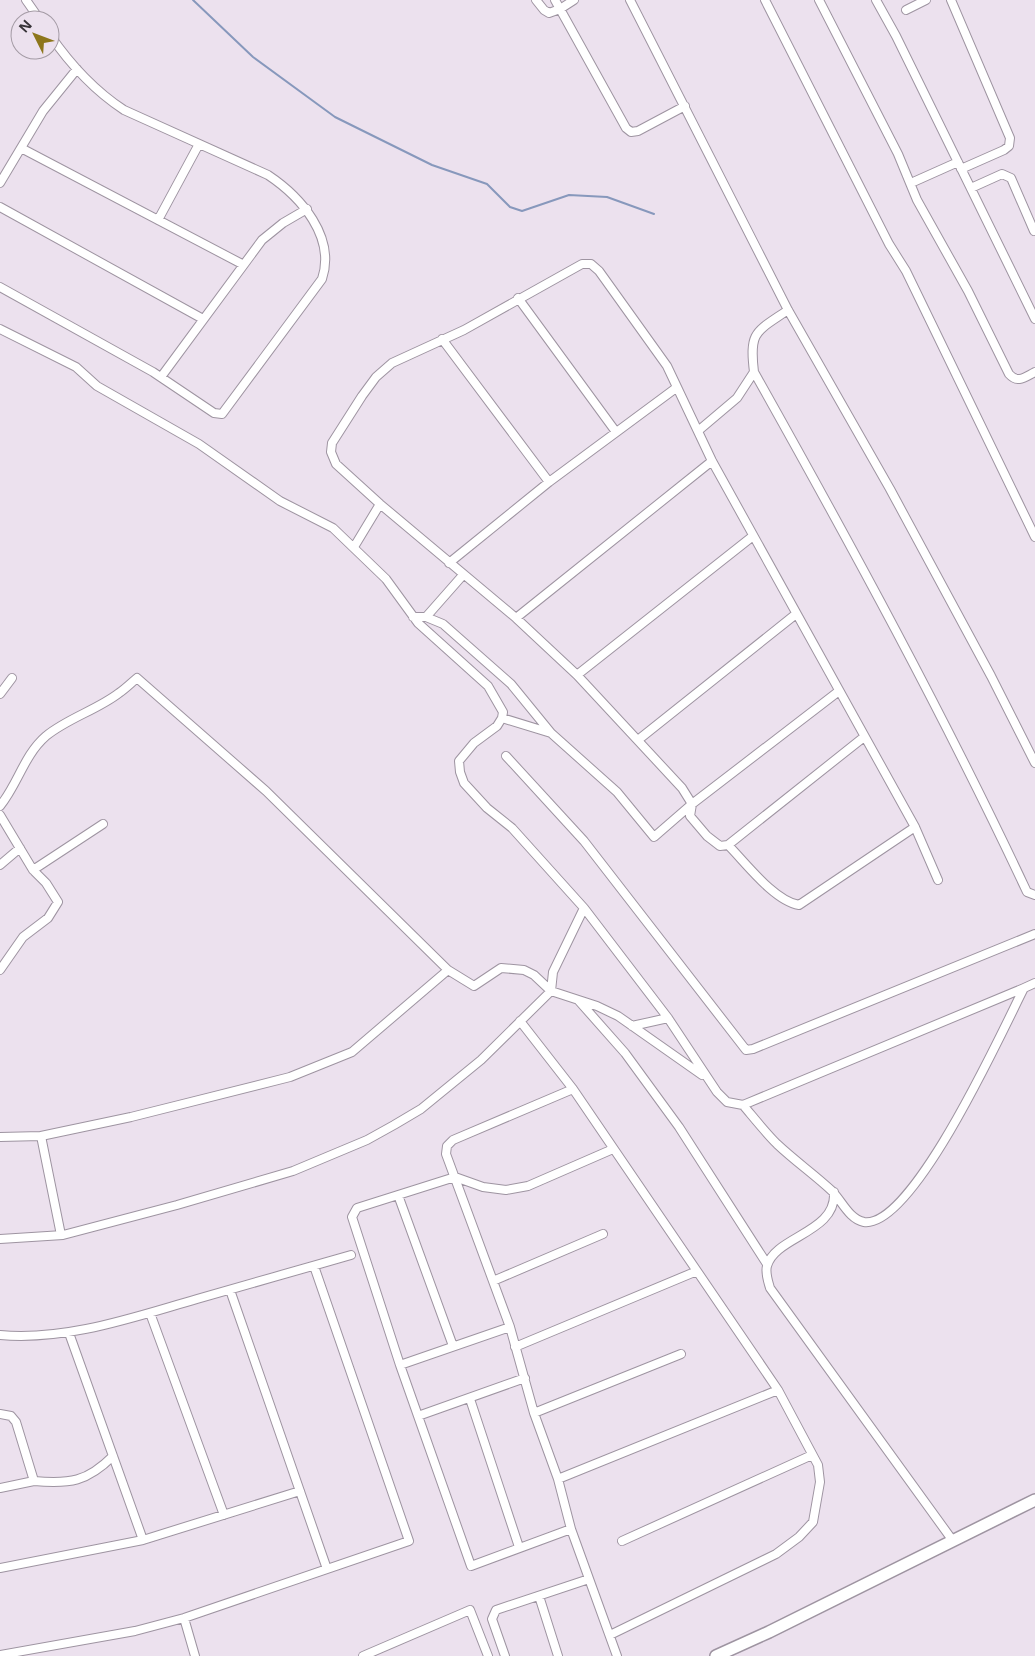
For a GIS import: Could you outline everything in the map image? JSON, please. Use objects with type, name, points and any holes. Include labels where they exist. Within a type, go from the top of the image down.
[{"type":"main road","points":[[716,1656],[770,1632],[1035,1500]]},
{"type":"street","points":[[536,0],[549,13],[560,9],[574,0]]},
{"type":"street","points":[[555,0],[626,128],[631,132],[638,131],[685,106]]},
{"type":"street","points":[[630,0],[788,310],[876,465],[991,676],[1035,763]]},
{"type":"street","points":[[765,0],[889,244],[906,272],[1035,537]]},
{"type":"street","points":[[819,0],[911,183],[917,200],[968,291],[1009,374],[1014,380],[1018,380],[1035,372]]},
{"type":"street","points":[[876,0],[896,36],[1035,319]]},
{"type":"street","points":[[906,10],[926,0]]},
{"type":"street","points":[[911,183],[1004,150],[1009,146],[1010,138],[951,0]]},
{"type":"street","points":[[0,287],[161,377],[214,413],[222,414],[229,408],[322,279],[327,264],[325,249],[307,208],[281,184],[268,175],[124,110],[112,102],[77,69],[60,48]]},
{"type":"street","points":[[0,183],[53,96],[77,69]]},
{"type":"street","points":[[158,220],[199,144]]},
{"type":"street","points":[[21,148],[242,264]]},
{"type":"street","points":[[971,188],[1002,174],[1007,174],[1011,178],[1034,231]]},
{"type":"street","points":[[0,206],[203,319]]},
{"type":"street","points":[[161,377],[242,264],[262,240],[283,223],[307,208]]},
{"type":"street","points":[[864,737],[728,844],[720,846],[690,816],[692,804],[682,788],[577,675],[516,618],[380,504],[336,464],[331,452],[332,443],[376,377],[392,363],[464,330],[518,298],[582,264],[591,264],[599,271],[667,366],[712,461],[915,828],[938,880]]},
{"type":"street","points":[[518,298],[616,432]]},
{"type":"street","points":[[788,310],[757,331],[752,342],[754,372],[901,640],[987,808],[1027,892],[1035,895]]},
{"type":"street","points":[[0,330],[76,368],[97,386],[199,444],[280,502],[333,528],[395,589],[413,617],[488,686],[500,704],[503,712],[502,718],[497,726],[464,752],[459,761],[464,783],[487,808],[512,828],[584,908],[668,1018],[706,1077],[726,1102],[743,1104],[1035,983]]},
{"type":"street","points":[[442,339],[549,482]]},
{"type":"street","points":[[698,431],[737,398],[754,372]]},
{"type":"street","points":[[449,563],[549,482],[676,388]]},
{"type":"street","points":[[516,618],[712,461]]},
{"type":"street","points":[[354,547],[380,504]]},
{"type":"street","points":[[577,675],[753,536]]},
{"type":"street","points":[[426,617],[463,575]]},
{"type":"street","points":[[638,740],[796,614]]},
{"type":"street","points":[[413,617],[426,617],[443,624],[511,684],[551,733],[617,792],[654,837],[692,804],[839,691]]},
{"type":"street","points":[[0,694],[12,678]]},
{"type":"street","points":[[0,806],[27,757],[46,736],[81,714],[119,694],[136,678],[266,791],[448,970],[474,986],[501,968],[524,970],[534,975],[551,991],[597,1006],[632,1026],[706,1077]]},
{"type":"street","points":[[502,718],[551,733]]},
{"type":"street","points":[[506,756],[584,841],[740,1045],[746,1050],[753,1049],[1035,934]]},
{"type":"street","points":[[0,816],[33,870],[46,883],[58,902],[48,918],[23,937],[0,970]]},
{"type":"street","points":[[33,870],[103,824]]},
{"type":"street","points":[[728,844],[779,897],[791,904],[799,905],[915,828]]},
{"type":"street","points":[[0,865],[20,848]]},
{"type":"street","points":[[0,1239],[61,1235],[177,1205],[293,1171],[367,1140],[421,1109],[481,1060],[551,991],[553,972],[584,908]]},
{"type":"street","points":[[0,1137],[41,1136],[131,1117],[290,1077],[352,1052],[448,970]]},
{"type":"street","points":[[743,1104],[778,1145],[834,1192],[855,1219],[872,1222],[878,1220],[895,1207],[922,1176],[944,1143],[1024,988]]},
{"type":"street","points":[[577,1000],[625,1053],[679,1127],[768,1264]]},
{"type":"street","points":[[632,1026],[668,1018]]},
{"type":"street","points":[[520,1021],[573,1089],[778,1390],[818,1465],[820,1482],[817,1508],[813,1522],[799,1537],[776,1554],[610,1634]]},
{"type":"street","points":[[573,1089],[453,1140],[447,1146],[446,1154],[510,1327],[534,1412],[558,1479],[571,1529],[617,1656]]},
{"type":"street","points":[[41,1136],[61,1235]]},
{"type":"street","points":[[571,1529],[519,1546],[471,1566],[400,1365],[352,1217],[357,1208],[455,1177],[471,1185],[506,1190],[528,1186],[613,1149]]},
{"type":"street","points":[[834,1192],[832,1210],[823,1220],[776,1254],[768,1264],[767,1277],[775,1296],[953,1541]]},
{"type":"street","points":[[398,1196],[453,1346]]},
{"type":"street","points":[[493,1281],[604,1234]]},
{"type":"street","points":[[0,1335],[31,1337],[70,1333],[351,1255]]},
{"type":"street","points":[[0,1656],[135,1631],[184,1618],[409,1541],[314,1266]]},
{"type":"street","points":[[515,1347],[697,1271]]},
{"type":"street","points":[[230,1290],[327,1569]]},
{"type":"street","points":[[150,1312],[224,1515]]},
{"type":"street","points":[[400,1365],[510,1327]]},
{"type":"street","points":[[70,1333],[143,1540]]},
{"type":"street","points":[[534,1412],[681,1354]]},
{"type":"street","points":[[418,1416],[525,1378]]},
{"type":"street","points":[[558,1479],[778,1390]]},
{"type":"street","points":[[470,1399],[519,1546]]},
{"type":"street","points":[[0,1414],[10,1416],[16,1422],[34,1481]]},
{"type":"street","points":[[0,1488],[34,1481],[72,1482],[100,1469],[113,1456]]},
{"type":"street","points":[[622,1541],[812,1456]]},
{"type":"street","points":[[0,1568],[143,1540],[300,1490]]},
{"type":"street","points":[[505,1656],[492,1619],[492,1615],[496,1610],[589,1579]]},
{"type":"street","points":[[540,1596],[558,1656]]},
{"type":"street","points":[[363,1656],[470,1610],[488,1656]]},
{"type":"street","points":[[184,1618],[195,1656]]},
{"type":"waterway","points":[[193,0],[253,57],[335,117],[432,165],[487,184],[510,207],[522,211],[569,195],[607,197],[654,214]]}]
